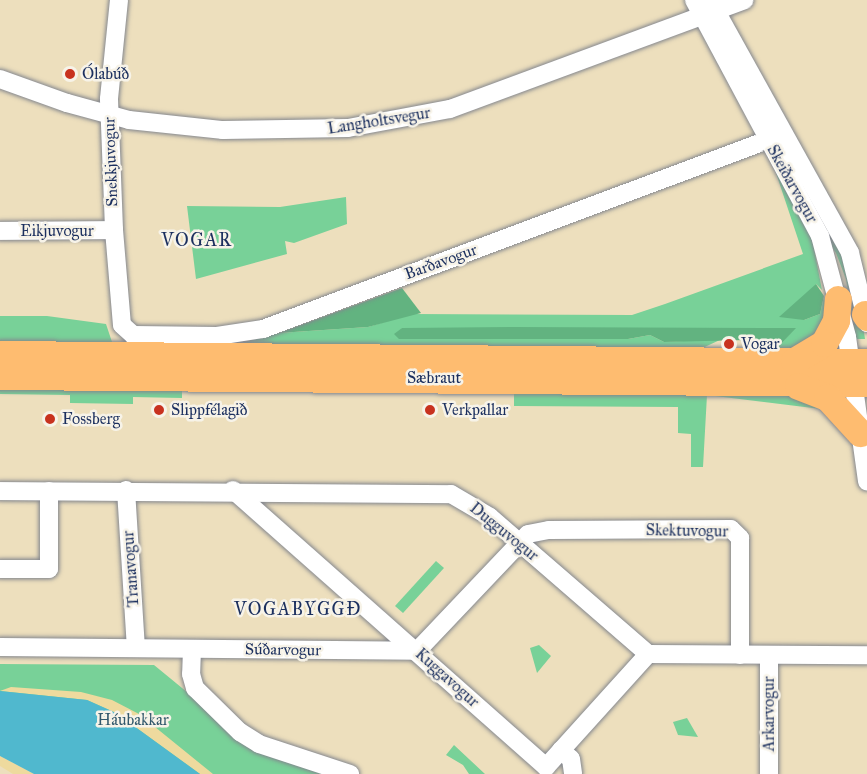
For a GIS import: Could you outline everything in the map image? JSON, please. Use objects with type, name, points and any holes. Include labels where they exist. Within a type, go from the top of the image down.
[{"type":"highway","points":[[838,299],[834,327],[824,343],[787,371],[827,397],[860,433]]},
{"type":"highway","name":"Sæbraut","points":[[0,354],[859,372]]},
{"type":"highway","name":"Sæbraut","points":[[0,376],[787,371]]},
{"type":"street","name":"Snekkjuvogur","points":[[119,0],[109,115],[114,230],[122,325]]},
{"type":"street","name":"Skeiðarvogur","points":[[694,0],[709,9],[753,67],[856,241],[866,319]]},
{"type":"street","name":"Langholtsvegur","points":[[0,79],[109,115],[180,126],[262,132],[348,128],[410,118],[490,96],[709,9],[745,0]]},
{"type":"street","name":"Skeiðarvogur","points":[[709,9],[810,213],[859,372],[860,433],[867,482]]},
{"type":"street","name":"Skeiðarvogur","points":[[742,36],[753,67]]},
{"type":"street","name":"Barðavogur","points":[[122,325],[133,335],[217,336],[262,329],[757,144]]},
{"type":"street","name":"Eikjuvogur","points":[[0,231],[114,230]]},
{"type":"street","name":"Tranavogur","points":[[126,490],[136,648]]},
{"type":"street","name":"Dugguvogur","points":[[0,491],[233,490],[451,494],[490,517],[648,654]]},
{"type":"street","name":"Kuggavogur","points":[[233,490],[417,651],[543,770],[648,654]]},
{"type":"street","points":[[0,569],[49,568],[49,491]]},
{"type":"street","name":"Skektuvogur","points":[[517,542],[528,534],[549,530],[737,532],[740,655]]},
{"type":"street","points":[[417,651],[517,542]]},
{"type":"street","name":"Súðarvogur","points":[[0,647],[417,651]]},
{"type":"street","points":[[192,649],[191,674],[195,688],[240,732],[259,744],[350,774]]},
{"type":"street","points":[[648,654],[867,655]]},
{"type":"street","name":"Arkarvogur","points":[[769,774],[770,655]]},
{"type":"street","points":[[561,750],[571,759],[573,774]]},
{"type":"green space","points":[[771,158],[812,238],[822,290],[816,284],[804,320],[820,314],[824,296],[827,317],[820,332],[792,353],[767,346],[780,345],[795,328],[402,328],[399,339],[628,339],[650,335],[664,342],[722,339],[696,351],[230,346],[279,333],[368,327],[411,314],[632,315],[665,304],[803,254]]},
{"type":"green space","points":[[346,197],[347,224],[294,243],[285,241],[287,254],[196,279],[187,206],[280,207]]},
{"type":"green space","points":[[822,214],[857,287],[865,339],[856,339],[846,279],[836,253],[824,235]]},
{"type":"green space","points":[[816,284],[824,296],[820,314],[804,320],[779,317]]},
{"type":"green space","points":[[402,288],[421,313],[368,327],[279,333]]},
{"type":"green space","points":[[0,316],[47,316],[106,324],[113,345],[0,344]]},
{"type":"green space","points":[[402,328],[796,328],[780,345],[767,346],[747,340],[664,342],[650,335],[628,339],[399,339],[394,334]]},
{"type":"green space","points":[[0,383],[702,389],[815,398],[825,401],[829,410],[707,395],[703,467],[691,467],[691,434],[678,433],[678,407],[514,406],[514,390],[182,389],[182,398],[133,397],[133,404],[70,403],[70,395],[0,394]]},
{"type":"green space","points":[[436,561],[444,568],[403,613],[395,606]]},
{"type":"green space","points":[[539,645],[551,656],[537,673],[530,648]]},
{"type":"green space","name":"Háubakkar","points":[[0,664],[154,665],[204,706],[333,774],[57,774],[0,745]]},
{"type":"green space","points":[[687,718],[698,737],[678,735],[673,722]]},
{"type":"green space","points":[[454,745],[485,774],[469,774],[463,765],[446,755]]},
{"type":"sand","points":[[11,687],[81,692],[112,700],[139,714],[213,774],[200,774],[116,713],[87,700],[0,691]]},
{"type":"sand","points":[[0,756],[34,774],[13,774],[0,766]]},
{"type":"water","points":[[0,691],[87,700],[116,713],[200,774],[34,774],[0,756]]},
{"type":"place","name":"Ólabúð","points":[[70,74]]},
{"type":"place","name":"Vogar","points":[[729,344]]},
{"type":"place","name":"Slippfélagið","points":[[159,410]]},
{"type":"place","name":"Verkpallar","points":[[430,410]]},
{"type":"place","name":"Fossberg","points":[[50,419]]},
{"type":"district","name":"VOGAR","points":[[197,240]]},
{"type":"district","name":"VOGABYGGÐ","points":[[298,609]]}]
